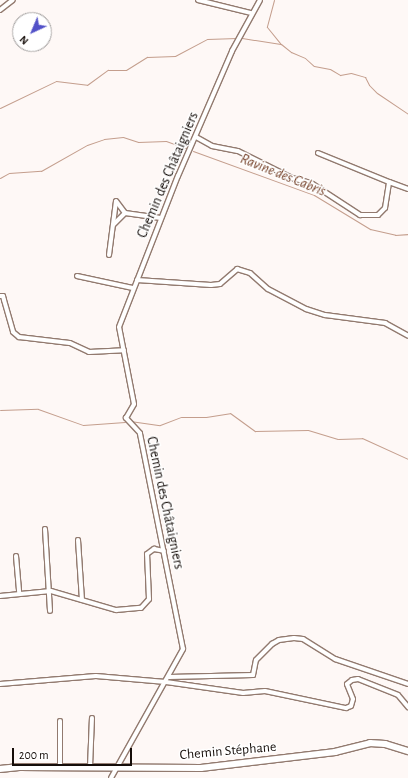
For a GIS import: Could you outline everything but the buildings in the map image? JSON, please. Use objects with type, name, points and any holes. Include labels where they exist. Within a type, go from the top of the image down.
[{"type":"main road","name":"Chemin Stéphane","points":[[0,769],[60,767],[202,768],[335,752],[370,743],[384,744],[408,751]]},
{"type":"street","points":[[0,10],[13,0]]},
{"type":"street","points":[[198,0],[251,13]]},
{"type":"street","name":"Chemin des Châtaigniers","points":[[111,778],[169,677],[183,649],[140,433],[126,418],[134,404],[119,328],[161,218],[251,13],[260,0]]},
{"type":"street","points":[[196,137],[212,146],[238,151],[292,178],[311,183],[360,215],[378,215],[384,208],[389,182]]},
{"type":"street","points":[[318,153],[408,189]]},
{"type":"street","points":[[109,255],[116,202],[125,213],[161,218]]},
{"type":"street","points":[[113,225],[125,213]]},
{"type":"street","points":[[137,280],[211,285],[220,284],[237,268],[250,273],[268,289],[306,309],[325,315],[380,322],[408,336]]},
{"type":"street","points":[[77,276],[133,288]]},
{"type":"street","points":[[0,296],[3,296],[13,332],[19,337],[70,343],[89,352],[124,350]]},
{"type":"street","points":[[45,529],[50,591],[50,611]]},
{"type":"street","points":[[78,540],[82,600]]},
{"type":"street","points":[[0,596],[50,591],[116,610],[141,608],[149,599],[147,554],[154,549],[164,551]]},
{"type":"street","points":[[16,556],[19,594]]},
{"type":"street","points":[[169,677],[253,676],[256,660],[272,644],[279,640],[294,638],[303,639],[324,654],[364,670],[408,684]]},
{"type":"street","points":[[361,680],[364,670]]},
{"type":"street","points":[[0,684],[96,676],[166,682],[243,694],[265,691],[346,708],[351,706],[353,699],[347,684],[352,680],[361,680],[398,695],[408,707]]},
{"type":"street","points":[[90,767],[92,718]]},
{"type":"street","points":[[60,721],[60,767]]},
{"type":"waterway","points":[[274,0],[267,27],[281,44]]},
{"type":"waterway","points":[[0,108],[56,81],[87,85],[108,70],[126,70],[147,57],[175,56],[207,39],[237,38]]},
{"type":"waterway","points":[[242,38],[281,44],[291,52],[305,58],[314,66],[330,69],[340,75],[351,73],[365,77],[369,85],[377,93],[408,114]]},
{"type":"waterway","name":"Ravine des Cabris","points":[[0,178],[9,173],[41,171],[87,145],[104,139],[123,137],[138,142],[166,141],[188,149]]},
{"type":"waterway","name":"Ravine des Cabris","points":[[193,151],[314,195],[370,229],[395,235],[408,234]]},
{"type":"waterway","points":[[0,410],[38,409],[83,425],[125,422]]},
{"type":"waterway","points":[[130,421],[160,425],[181,417],[206,417],[230,413],[255,431],[308,430],[338,439],[362,438],[408,459]]}]
